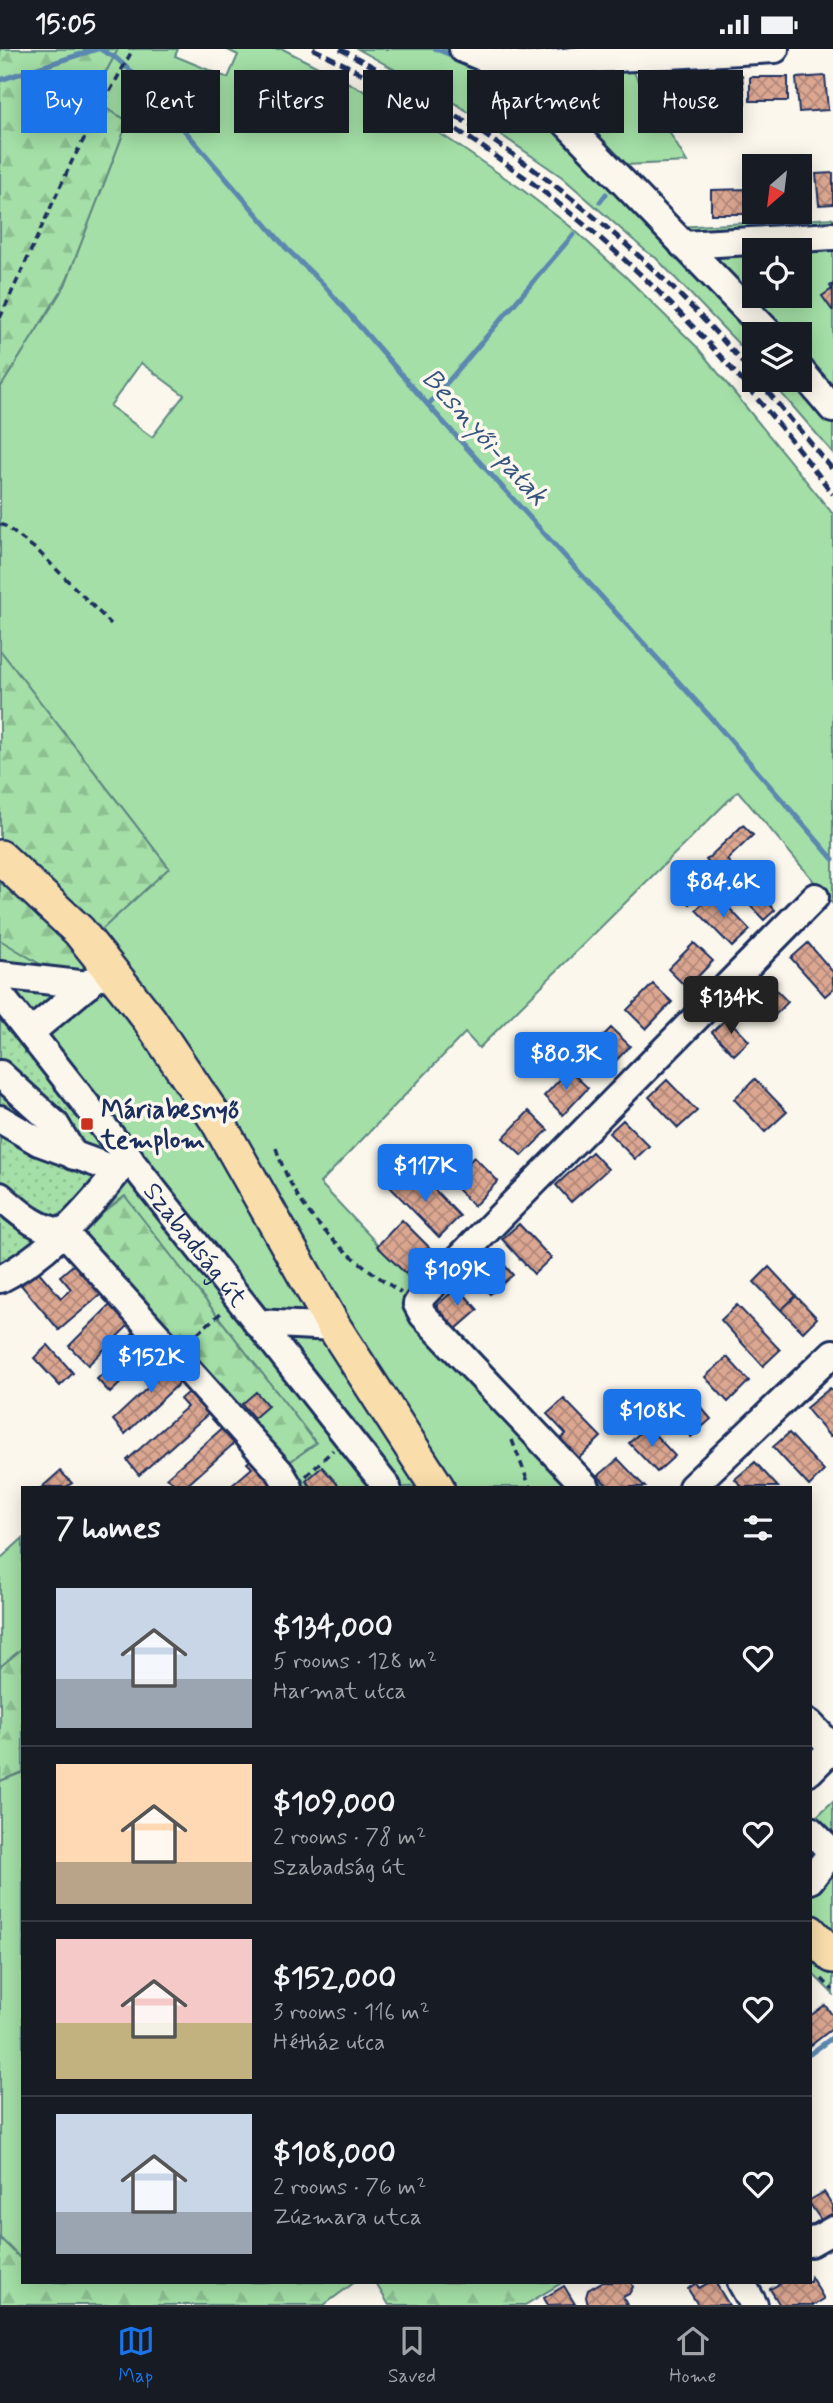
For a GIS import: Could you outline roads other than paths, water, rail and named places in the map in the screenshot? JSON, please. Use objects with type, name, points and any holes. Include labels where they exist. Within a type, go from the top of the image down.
[{"type":"main road","points":[[0,857],[53,905],[99,976],[149,1019],[218,1122],[334,1327],[436,1486]]},
{"type":"main road","points":[[812,1934],[833,1956]]},
{"type":"street","points":[[463,49],[529,66],[581,60],[775,49]]},
{"type":"street","points":[[529,66],[537,93],[758,322]]},
{"type":"street","points":[[683,245],[833,236]]},
{"type":"street","points":[[812,384],[833,409]]},
{"type":"street","points":[[585,1486],[423,1315],[417,1304],[815,897]]},
{"type":"street","points":[[0,975],[99,976]]},
{"type":"street","points":[[30,1033],[99,976]]},
{"type":"street","name":"Szabadság út","points":[[0,995],[124,1164],[238,1299],[386,1486]]},
{"type":"street","points":[[0,1074],[50,1118],[74,1156]]},
{"type":"street","points":[[0,1119],[21,1133],[74,1156],[124,1164]]},
{"type":"street","points":[[0,1279],[12,1273],[64,1233],[124,1164]]},
{"type":"street","points":[[0,1196],[32,1223],[50,1231],[64,1233],[291,1480]]},
{"type":"street","name":"Szabadság út","points":[[257,1323],[334,1327]]},
{"type":"street","points":[[693,1486],[833,1353]]},
{"type":"street","points":[[812,1726],[833,1748],[812,1769]]},
{"type":"street","points":[[812,1831],[833,1852],[812,1878]]},
{"type":"street","points":[[812,2242],[833,2230]]},
{"type":"street","points":[[742,2284],[754,2305]]},
{"type":"waterway","name":"Besnyői-patak","points":[[0,80],[97,49]]},
{"type":"waterway","name":"Besnyői-patak","points":[[100,49],[116,58],[142,81],[287,249],[322,283],[428,405],[713,720],[833,859]]},
{"type":"waterway","points":[[436,49],[456,57]]},
{"type":"waterway","points":[[477,67],[480,70]]},
{"type":"waterway","points":[[600,202],[606,194]]},
{"type":"waterway","points":[[428,405],[573,235]]},
{"type":"waterway","points":[[812,2053],[833,2037]]},
{"type":"railway","points":[[313,49],[431,113],[487,150],[593,232],[691,324],[761,403],[833,494]]},
{"type":"railway","points":[[340,49],[455,116],[563,192],[615,234],[663,279],[742,362]]},
{"type":"railway","points":[[768,392],[833,470]]},
{"type":"place","name":"Máriabesnyő templom","points":[[87,1124]]}]
